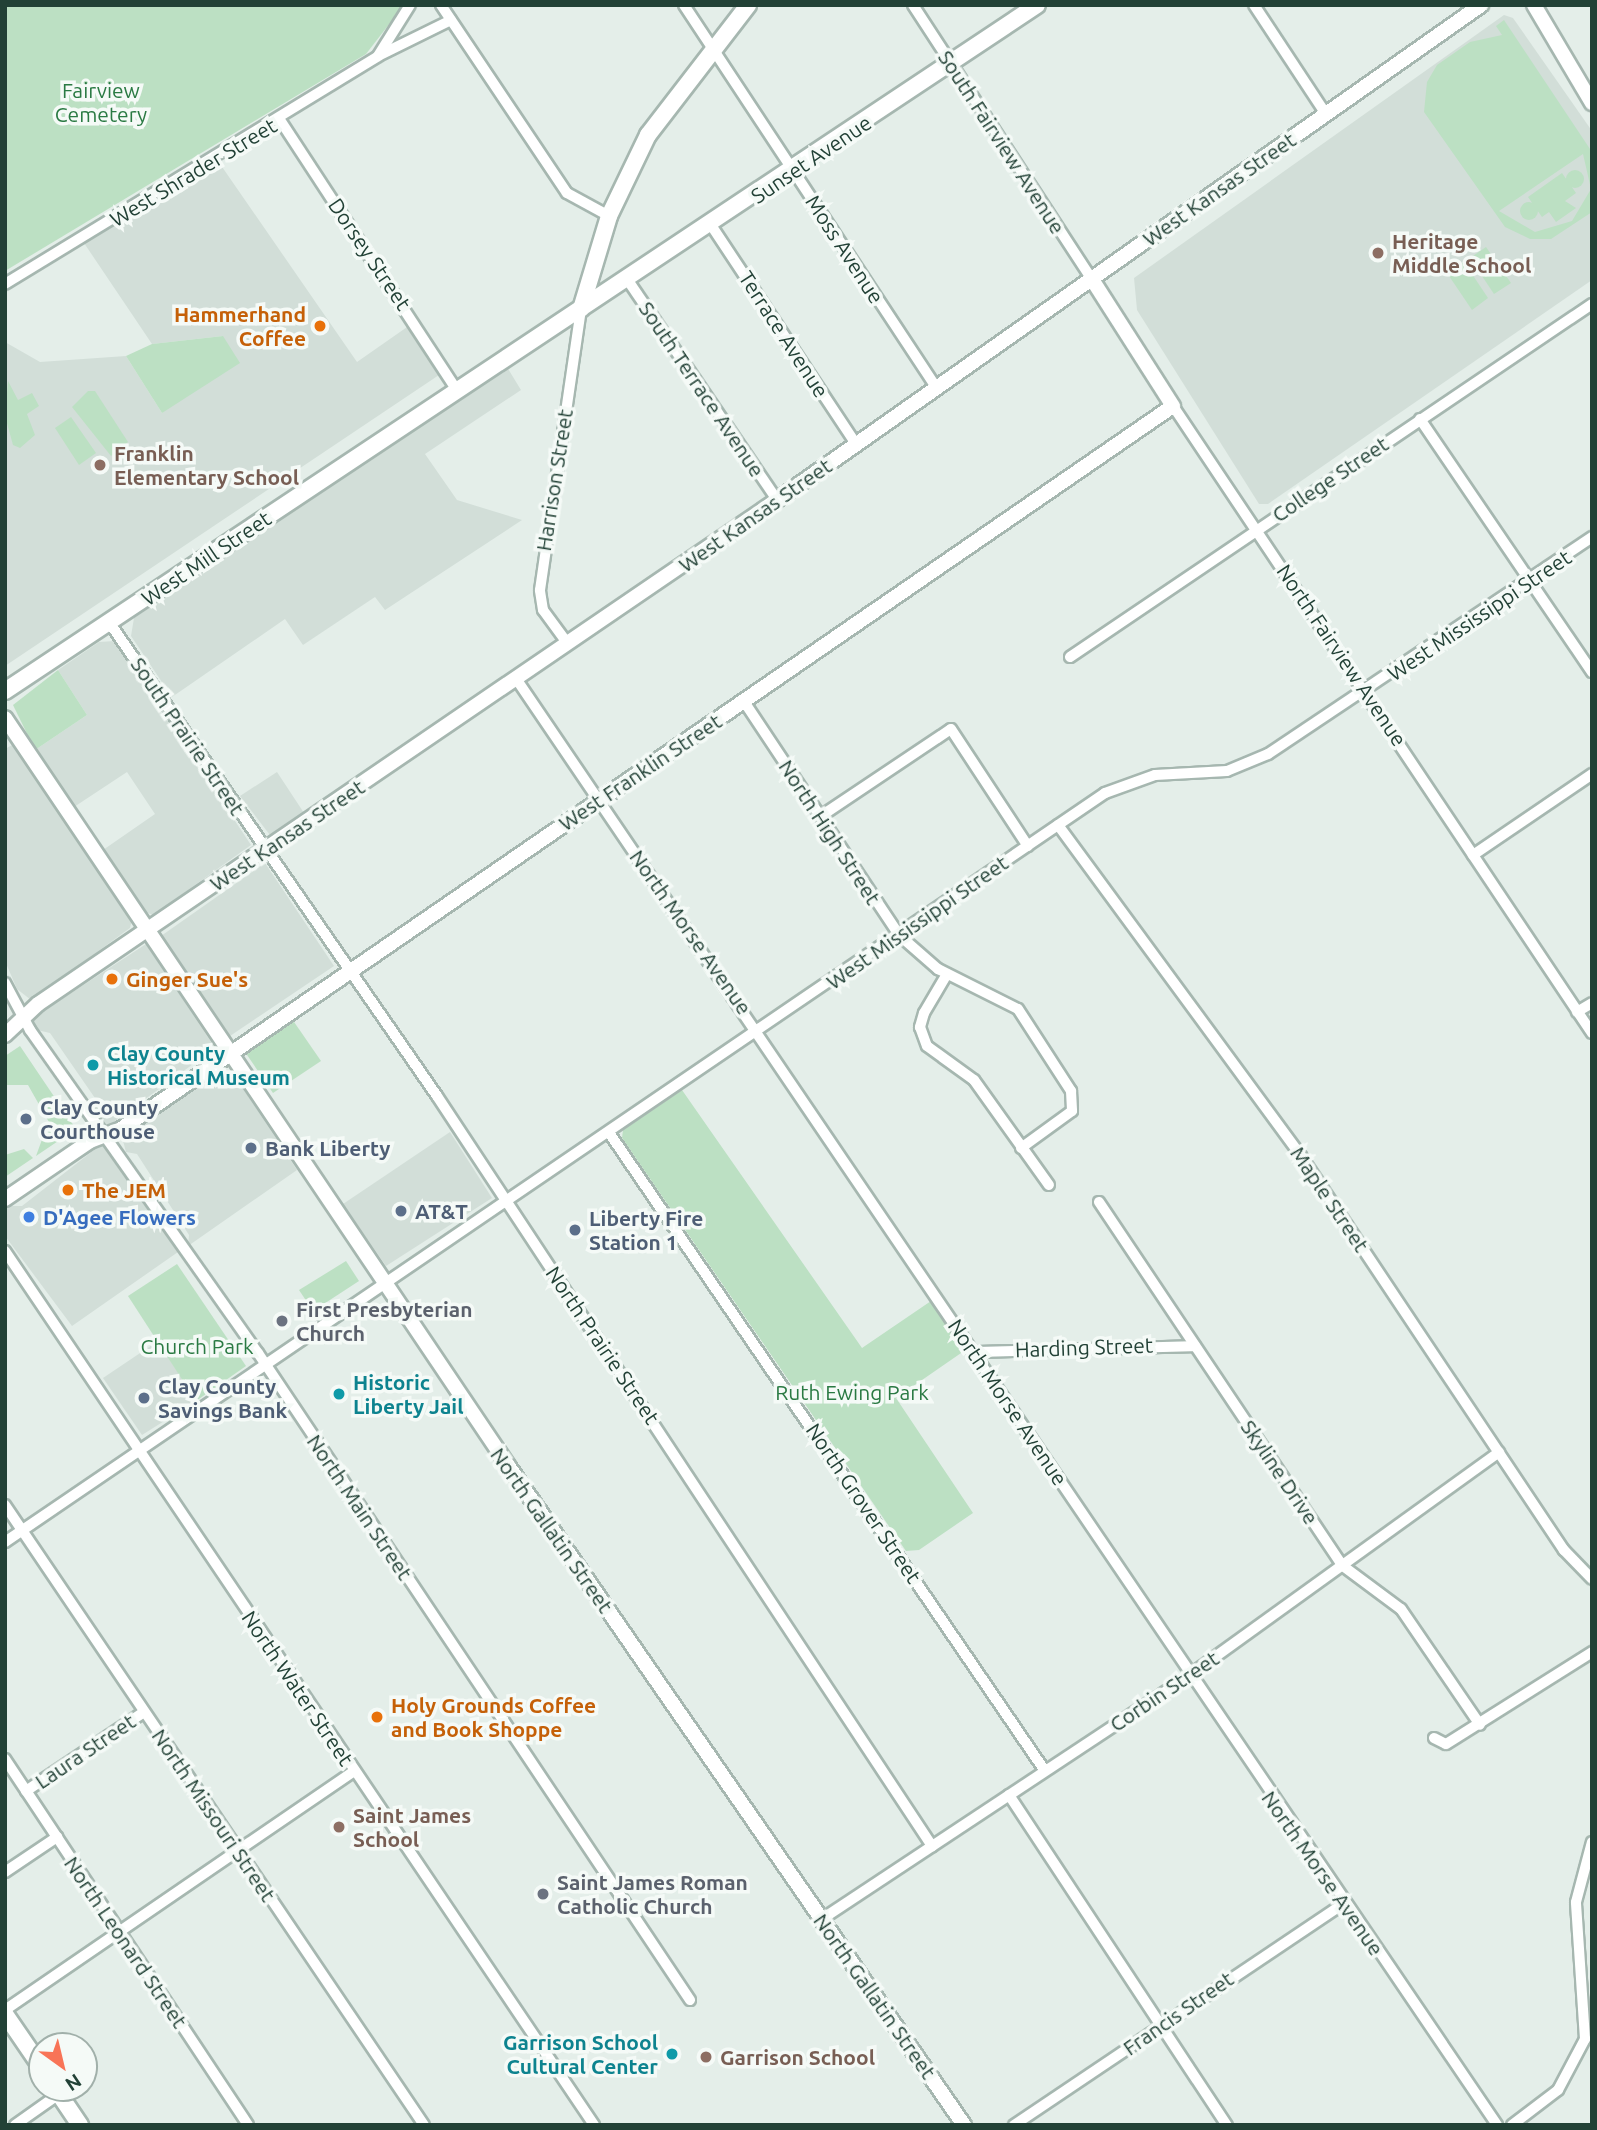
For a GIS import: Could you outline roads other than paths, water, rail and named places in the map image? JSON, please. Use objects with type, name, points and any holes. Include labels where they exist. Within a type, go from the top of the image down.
[{"type":"main road","points":[[581,309],[609,216],[666,105],[748,5]]},
{"type":"main road","name":"Sunset Avenue","points":[[581,309],[795,172],[1029,8]]},
{"type":"main road","name":"West Mill Street","points":[[5,691],[581,309]]},
{"type":"main road","points":[[5,2012],[28,2047]]},
{"type":"main road","points":[[64,2102],[80,2125]]},
{"type":"street","name":"West Shrader Street","points":[[378,57],[410,5]]},
{"type":"street","points":[[441,5],[567,193],[609,216]]},
{"type":"street","name":"Moss Avenue","points":[[684,5],[936,387]]},
{"type":"street","name":"South Fairview Avenue","points":[[913,5],[1091,278]]},
{"type":"street","points":[[1254,5],[1326,114]]},
{"type":"street","name":"West Kansas Street","points":[[5,1035],[148,930],[777,500],[1481,5]]},
{"type":"street","points":[[1534,5],[1592,103]]},
{"type":"street","name":"West Shrader Street","points":[[5,284],[280,120],[378,57],[451,20]]},
{"type":"street","name":"Dorsey Street","points":[[280,120],[457,391]]},
{"type":"street","name":"Terrace Avenue","points":[[711,225],[856,444]]},
{"type":"street","name":"North Fairview Avenue","points":[[1091,278],[1173,406],[1368,691],[1592,1033]]},
{"type":"street","name":"South Terrace Avenue","points":[[627,279],[777,500]]},
{"type":"street","name":"College Street","points":[[1070,657],[1592,304]]},
{"type":"street","name":"Harrison Street","points":[[568,644],[543,610],[540,590],[581,309]]},
{"type":"street","name":"West Franklin Street","points":[[5,1199],[230,1052],[599,798],[745,704],[1173,406]]},
{"type":"street","points":[[1420,419],[1532,578],[1592,672]]},
{"type":"street","name":"West Mississippi Street","points":[[5,1542],[610,1134],[1105,793],[1155,775],[1227,771],[1255,761],[1368,691],[1592,537]]},
{"type":"street","name":"South Prairie Street","points":[[110,622],[265,850]]},
{"type":"street","name":"North Morse Avenue","points":[[517,680],[760,1031],[1343,1904],[1497,2125]]},
{"type":"street","name":"North High Street","points":[[745,704],[899,935],[947,974],[1018,1009],[1071,1091],[1072,1111],[1021,1148]]},
{"type":"street","name":"North Gallatin Street","points":[[5,718],[386,1284],[964,2125]]},
{"type":"street","points":[[821,816],[951,729],[1028,846]]},
{"type":"street","points":[[1473,855],[1592,774]]},
{"type":"street","name":"Maple Street","points":[[1058,825],[1301,1156],[1499,1452],[1592,1579]]},
{"type":"street","name":"North Prairie Street","points":[[265,850],[508,1203],[932,1846]]},
{"type":"street","points":[[947,974],[922,1020],[927,1046],[974,1080],[1049,1185]]},
{"type":"street","name":"North Main Street","points":[[5,983],[690,2000]]},
{"type":"street","points":[[1577,1012],[1592,1003]]},
{"type":"street","name":"North Grover Street","points":[[610,1134],[1045,1771]]},
{"type":"street","name":"Skyline Drive","points":[[1099,1202],[1343,1566],[1401,1609],[1480,1725]]},
{"type":"street","name":"North Water Street","points":[[5,1251],[594,2125]]},
{"type":"street","name":"Harding Street","points":[[973,1352],[1195,1346]]},
{"type":"street","name":"Corbin Street","points":[[822,1919],[1190,1675],[1499,1452]]},
{"type":"street","name":"North Missouri Street","points":[[5,1506],[424,2125]]},
{"type":"street","points":[[1434,1738],[1446,1744],[1480,1725],[1592,1651]]},
{"type":"street","name":"Laura Street","points":[[26,1791],[144,1712]]},
{"type":"street","name":"North Leonard Street","points":[[5,1759],[248,2125]]},
{"type":"street","points":[[5,2012],[354,1771]]},
{"type":"street","points":[[1009,1795],[1227,2125]]},
{"type":"street","points":[[5,1872],[57,1837]]},
{"type":"street","points":[[1512,2125],[1558,2090],[1578,2057],[1585,2039],[1588,1985],[1576,1902],[1592,1842]]},
{"type":"street","name":"Francis Street","points":[[1014,2125],[1343,1904]]},
{"type":"street","points":[[15,2125],[43,2102]]},
{"type":"place","name":"Heritage Middle School","points":[[1378,253]]},
{"type":"place","name":"Hammerhand Coffee","points":[[320,326]]},
{"type":"place","name":"Franklin Elementary School","points":[[100,465]]},
{"type":"place","name":"Ginger Sue's","points":[[112,979]]},
{"type":"place","name":"Clay County Historical Museum","points":[[93,1065]]},
{"type":"place","name":"Clay County Courthouse","points":[[26,1119]]},
{"type":"place","name":"Bank Liberty","points":[[251,1148]]},
{"type":"place","name":"The JEM","points":[[68,1190]]},
{"type":"place","name":"AT&T","points":[[401,1211]]},
{"type":"place","name":"D'Agee Flowers","points":[[29,1217]]},
{"type":"place","name":"Liberty Fire Station 1","points":[[575,1230]]},
{"type":"place","name":"First Presbyterian Church","points":[[282,1321]]},
{"type":"place","name":"Historic Liberty Jail","points":[[339,1394]]},
{"type":"place","name":"Clay County Savings Bank","points":[[144,1398]]},
{"type":"place","name":"Holy Grounds Coffee and Book Shoppe","points":[[377,1717]]},
{"type":"place","name":"Saint James School","points":[[339,1827]]},
{"type":"place","name":"Saint James Roman Catholic Church","points":[[543,1894]]},
{"type":"place","name":"Garrison School Cultural Center","points":[[672,2054]]},
{"type":"place","name":"Garrison School","points":[[706,2057]]},
{"type":"park label","name":"Fairview Cemetery","points":[[101,102]]},
{"type":"park label","name":"Church Park","points":[[197,1346]]},
{"type":"park label","name":"Ruth Ewing Park","points":[[852,1392]]}]
